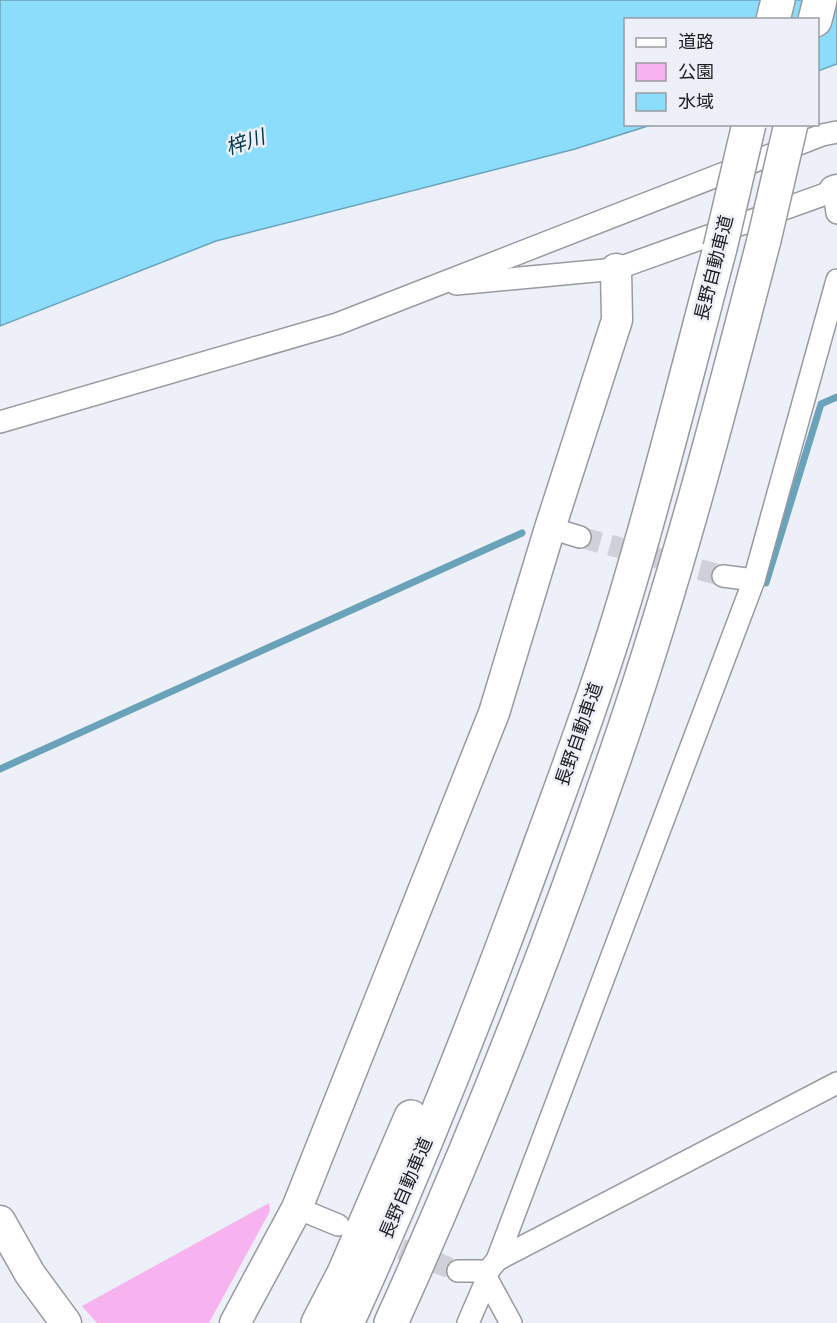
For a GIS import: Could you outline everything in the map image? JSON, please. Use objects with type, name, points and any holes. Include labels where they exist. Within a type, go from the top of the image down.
[{"type":"highway","points":[[774,18],[778,0]]},
{"type":"highway","points":[[815,18],[819,0]]},
{"type":"highway","name":"長野自動車道","points":[[347,1323],[451,1082],[582,729],[629,586],[720,248],[749,126]]},
{"type":"highway","points":[[391,1323],[488,1097],[561,908],[623,732],[708,455],[764,240],[791,126]]},
{"type":"highway","points":[[318,1323],[344,1273],[432,1070],[520,900]]},
{"type":"street","points":[[0,422],[337,324],[822,135],[837,132]]},
{"type":"street","points":[[432,286],[616,269],[836,198]]},
{"type":"street","points":[[235,1323],[297,1208],[494,714],[550,528],[617,320],[616,269]]},
{"type":"street","points":[[468,1323],[491,1270],[754,580],[837,280]]},
{"type":"street","points":[[550,528],[580,537]]},
{"type":"street","points":[[723,576],[754,580]]},
{"type":"street","points":[[458,1271],[491,1270],[837,1083]]},
{"type":"street","points":[[297,1208],[338,1225]]},
{"type":"street","points":[[0,1221],[30,1274],[66,1323]]},
{"type":"street","points":[[491,1270],[511,1323]]},
{"type":"green space","points":[[269,1203],[270,1211],[209,1323],[97,1323],[82,1306]]},
{"type":"water","name":"梓川","points":[[0,0],[837,0],[837,64],[819,71],[819,18],[624,18],[624,126],[648,126],[575,149],[216,241],[0,326]]},
{"type":"waterway","points":[[766,583],[821,404],[837,397]]},
{"type":"waterway","points":[[0,769],[522,533]]},
{"type":"tunnel","points":[[580,537],[723,576]]},
{"type":"tunnel","points":[[372,1238],[458,1271]]}]
